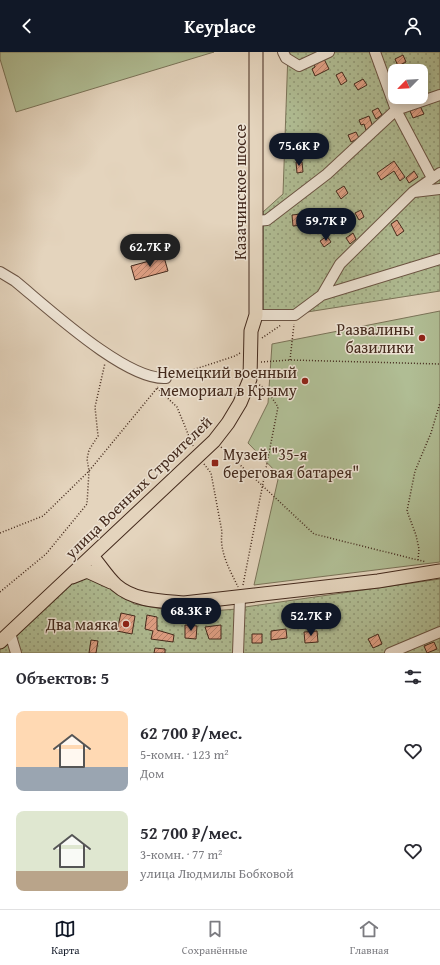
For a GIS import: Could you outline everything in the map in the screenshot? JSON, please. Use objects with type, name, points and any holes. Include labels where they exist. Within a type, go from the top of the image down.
[{"type":"main road","name":"Казачинское шоссе","points":[[251,331],[256,315],[256,52]]},
{"type":"main road","name":"улица Военных Строителей","points":[[5,637],[214,440],[228,423],[236,410],[250,379],[252,345],[251,331]]},
{"type":"main road","points":[[112,537],[106,552],[105,561],[115,584]]},
{"type":"main road","points":[[92,556],[115,584]]},
{"type":"main road","points":[[66,580],[87,571],[115,584],[135,596],[160,601],[184,603],[436,568]]},
{"type":"street","points":[[283,52],[286,58],[299,66],[329,52]]},
{"type":"street","points":[[322,295],[340,264],[413,192],[436,175],[396,110],[375,52]]},
{"type":"street","points":[[257,222],[267,220],[327,174],[396,110],[440,95]]},
{"type":"street","points":[[413,192],[440,188]]},
{"type":"street","points":[[256,315],[295,315],[322,295],[440,260]]},
{"type":"street","points":[[0,272],[15,281],[105,353],[120,363],[145,375],[159,379],[166,378]]},
{"type":"street","points":[[238,653],[241,595]]},
{"type":"street","points":[[390,653],[440,632]]},
{"type":"street","points":[[5,637],[16,653]]},
{"type":"path","points":[[0,533],[43,516],[89,471],[166,378],[235,356],[295,315]]},
{"type":"path","points":[[290,360],[295,315]]},
{"type":"path","points":[[0,592],[46,554],[87,504],[89,471],[87,459],[89,450],[98,436],[95,407],[104,369],[105,353]]},
{"type":"path","points":[[251,363],[290,360],[440,364]]},
{"type":"path","points":[[241,595],[278,407],[266,389],[250,379]]},
{"type":"path","points":[[157,388],[177,407],[197,456],[211,473],[222,532],[221,542],[223,554],[241,595]]},
{"type":"path","points":[[418,560],[419,549],[416,535],[407,511],[415,471],[431,433],[440,403]]},
{"type":"path","points":[[214,440],[314,534],[418,560],[436,568]]},
{"type":"green space","points":[[0,52],[214,52],[16,112],[0,59]]},
{"type":"green space","points":[[288,52],[440,52],[440,291],[263,319],[263,212],[283,194]]},
{"type":"green space","points":[[440,311],[440,562],[254,585],[279,475],[248,443],[268,403],[272,344]]},
{"type":"green space","points":[[93,564],[106,582],[134,604],[185,613],[237,609],[234,653],[0,653],[0,649]]},
{"type":"green space","points":[[440,579],[440,653],[241,653],[245,607]]},
{"type":"building","points":[[403,55],[406,62],[397,64],[395,59]]},
{"type":"building","points":[[324,59],[329,69],[315,76],[312,69],[315,67],[314,63]]},
{"type":"building","points":[[342,72],[347,81],[341,85],[336,75]]},
{"type":"building","points":[[363,79],[367,85],[358,90],[354,84]]},
{"type":"building","points":[[420,106],[424,114],[413,118],[410,111]]},
{"type":"building","points":[[378,108],[382,115],[376,119],[372,111]]},
{"type":"building","points":[[369,116],[373,127],[366,130],[364,124],[361,125],[359,120]]},
{"type":"building","points":[[356,132],[359,138],[351,142],[348,135]]},
{"type":"building","points":[[394,161],[405,177],[400,181],[394,171],[381,180],[377,173]]},
{"type":"building","points":[[296,162],[302,162],[303,172],[297,173]]},
{"type":"building","points":[[414,171],[418,177],[409,183],[406,178]]},
{"type":"building","points":[[344,186],[348,193],[341,199],[336,191]]},
{"type":"building","points":[[361,210],[364,217],[359,220],[355,213]]},
{"type":"building","points":[[301,214],[302,225],[293,226],[292,215]]},
{"type":"building","points":[[397,220],[404,231],[397,236],[391,224]]},
{"type":"building","points":[[353,233],[356,239],[350,244],[346,238]]},
{"type":"building","points":[[327,236],[331,242],[324,247],[320,241]]},
{"type":"building","points":[[164,257],[168,271],[135,280],[131,266]]},
{"type":"building","name":"Два маяка","points":[[121,613],[135,616],[132,634],[117,631]]},
{"type":"building","points":[[147,615],[157,617],[157,630],[174,635],[173,642],[151,639],[153,631],[145,629]]},
{"type":"building","points":[[185,625],[197,626],[196,639],[185,638]]},
{"type":"building","points":[[221,625],[221,639],[209,639],[205,627]]},
{"type":"building","points":[[286,629],[287,638],[271,640],[271,631]]},
{"type":"building","points":[[317,631],[318,642],[305,643],[304,632]]},
{"type":"building","points":[[252,634],[262,634],[262,643],[252,643]]},
{"type":"building","points":[[378,634],[382,644],[373,648],[368,639]]},
{"type":"building","points":[[91,640],[98,641],[96,653],[89,653]]},
{"type":"building","points":[[434,642],[437,649],[427,653],[424,646]]},
{"type":"building","points":[[155,648],[165,649],[165,653],[154,653]]},
{"type":"place","name":"Развалины базилики","points":[[422,338]]},
{"type":"place","name":"Немецкий военный мемориал в Крыму","points":[[305,381]]},
{"type":"place","name":"Музей \"35-я береговая батарея\"","points":[[215,463]]},
{"type":"place","name":"Два маяка","points":[[126,624]]}]
